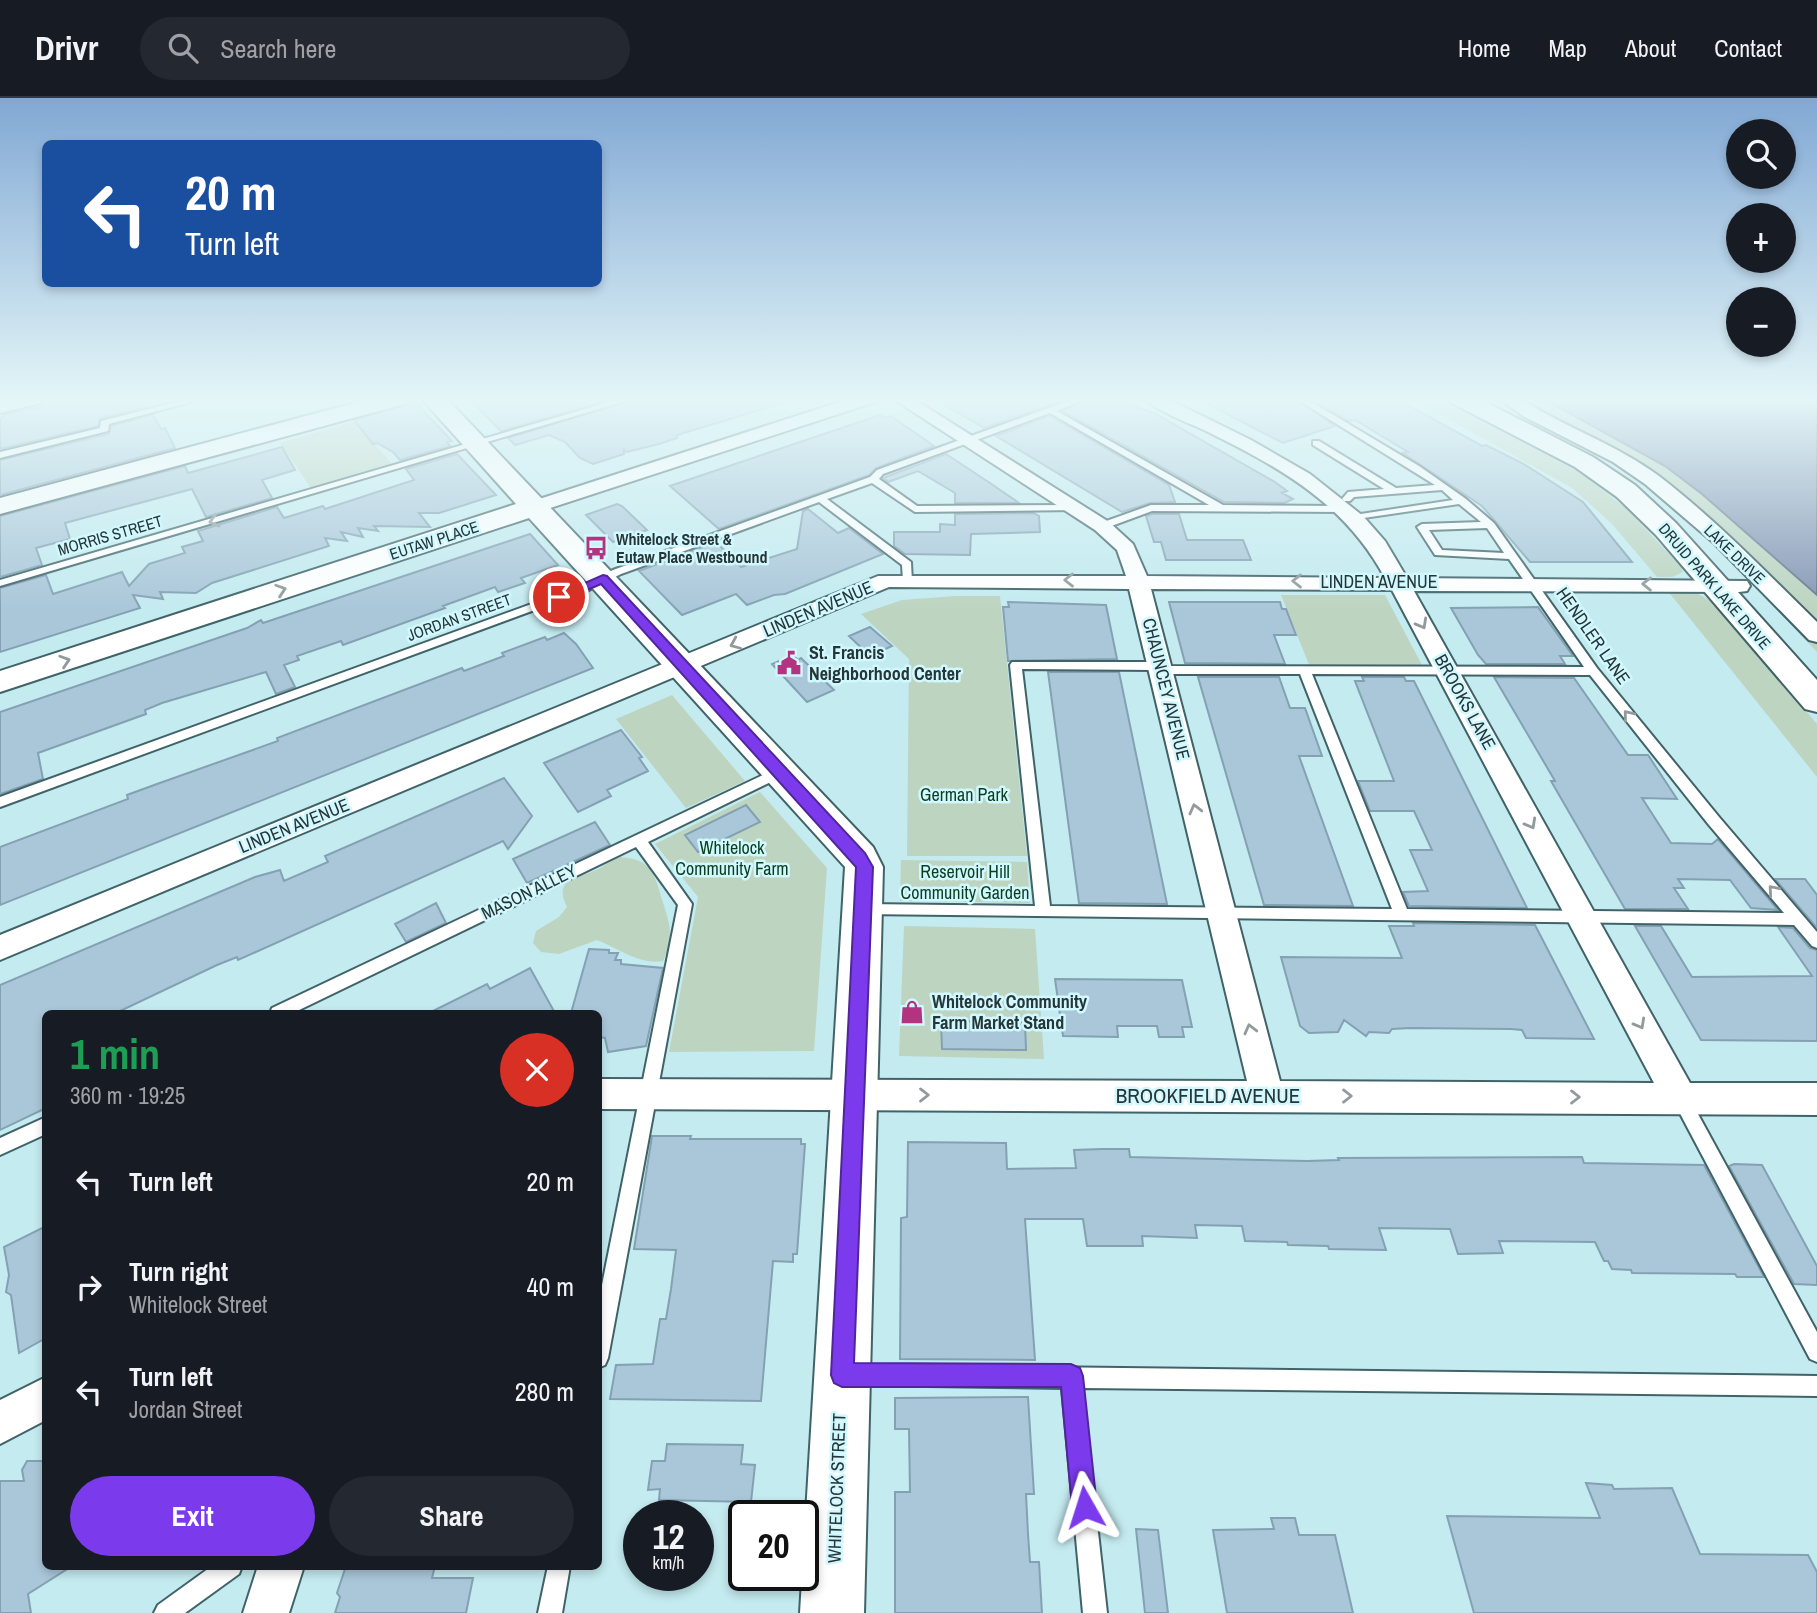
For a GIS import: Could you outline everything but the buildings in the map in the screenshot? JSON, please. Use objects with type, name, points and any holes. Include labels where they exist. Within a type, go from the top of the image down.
[{"type":"street","points":[[0,506],[138,469]]},
{"type":"street","name":"WHITELOCK STREET","points":[[500,469],[862,862],[865,872],[832,1613]]},
{"type":"street","name":"EUTAW PLACE","points":[[0,682],[650,469]]},
{"type":"street","name":"CHAUNCEY AVENUE","points":[[1012,469],[1102,526],[1126,548],[1138,580],[1267,1096]]},
{"type":"street","name":"BROOKS LANE","points":[[1288,469],[1345,507],[1378,545],[1680,1098]]},
{"type":"street","name":"DRUID PARK LAKE DRIVE","points":[[1594,469],[1647,508],[1817,670]]},
{"type":"street","name":"DRUID PARK LAKE DRIVE","points":[[1610,469],[1668,512],[1817,701]]},
{"type":"street","name":"LAKE DRIVE","points":[[1635,469],[1722,540],[1817,635]]},
{"type":"street","name":"LINDEN AVENUE","points":[[0,948],[886,581],[1138,580],[1727,586]]},
{"type":"street","name":"BROOKFIELD AVENUE","points":[[602,1094],[1817,1099]]},
{"type":"street","points":[[0,1423],[42,1399]]},
{"type":"street","points":[[266,1613],[280,1570]]},
{"type":"lane","name":"MORRIS STREET","points":[[0,583],[392,469]]},
{"type":"lane","name":"JORDAN STREET","points":[[0,802],[572,593],[603,579],[873,479],[889,469]]},
{"type":"lane","points":[[1152,469],[1221,508]]},
{"type":"lane","points":[[1357,469],[1395,492]]},
{"type":"lane","name":"HENDLER LANE","points":[[1414,469],[1463,501],[1490,525],[1534,583],[1593,671],[1714,821],[1817,942]]},
{"type":"lane","points":[[873,479],[915,509],[1074,508]]},
{"type":"lane","points":[[1345,507],[1379,494],[1444,487]]},
{"type":"lane","points":[[820,498],[907,564],[908,581]]},
{"type":"lane","points":[[1102,526],[1151,508],[1345,507],[1463,501]]},
{"type":"lane","points":[[1490,525],[1422,527],[1439,553],[1513,556]]},
{"type":"lane","points":[[1043,912],[1016,665],[1593,671]]},
{"type":"lane","points":[[1304,670],[1402,915]]},
{"type":"lane","name":"MASON ALLEY","points":[[284,1010],[780,772]]},
{"type":"lane","points":[[602,1336],[685,904],[639,840]]},
{"type":"lane","points":[[864,910],[1798,919]]},
{"type":"lane","points":[[1680,1098],[1817,1352]]},
{"type":"lane","points":[[0,1147],[42,1127]]},
{"type":"lane","points":[[842,1375],[1817,1386]]},
{"type":"lane","points":[[1071,1376],[1095,1613]]},
{"type":"lane","points":[[166,1613],[225,1570]]},
{"type":"lane","points":[[550,1613],[558,1570]]},
{"type":"green space","points":[[298,469],[376,469],[311,488]]},
{"type":"green space","points":[[1537,469],[1573,469],[1579,472],[1627,509],[1683,572],[1672,577],[1657,577],[1612,524],[1572,488]]},
{"type":"green space","points":[[1620,469],[1817,469],[1817,652],[1733,562],[1665,500]]},
{"type":"green space","points":[[1667,590],[1698,594],[1715,603],[1817,724],[1817,777]]},
{"type":"green space","points":[[1281,595],[1385,595],[1423,667],[1310,667]]},
{"type":"green space","name":"German Park","points":[[1000,596],[1027,856],[907,856],[909,659],[861,614],[902,600]]},
{"type":"green space","points":[[672,695],[745,781],[686,808],[616,719]]},
{"type":"green space","name":"Whitelock Community Farm","points":[[760,792],[827,868],[814,1051],[669,1052],[698,897],[655,844]]},
{"type":"green space","points":[[620,857],[643,863],[655,877],[670,934],[663,961],[646,961],[597,940],[559,954],[541,952],[533,943],[536,931],[559,917],[567,907],[563,897],[566,883]]},
{"type":"green space","name":"Reservoir Hill Community Garden","points":[[901,860],[1027,862],[1030,903],[900,901]]},
{"type":"green space","points":[[904,926],[1035,929],[1044,1059],[899,1056]]},
{"type":"water","points":[[1669,469],[1817,469],[1817,595],[1702,494]]},
{"type":"place","name":"Whitelock Street & Eutaw Place Westbound","points":[[596,548]]},
{"type":"place","name":"St. Francis Neighborhood Center","points":[[789,663]]},
{"type":"place","name":"Whitelock Community Farm Market Stand","points":[[912,1012]]},
{"type":"route","points":[[559,597],[603,579],[859,857],[864,867],[866,878],[842,1375],[1071,1376],[1085,1507]]}]
